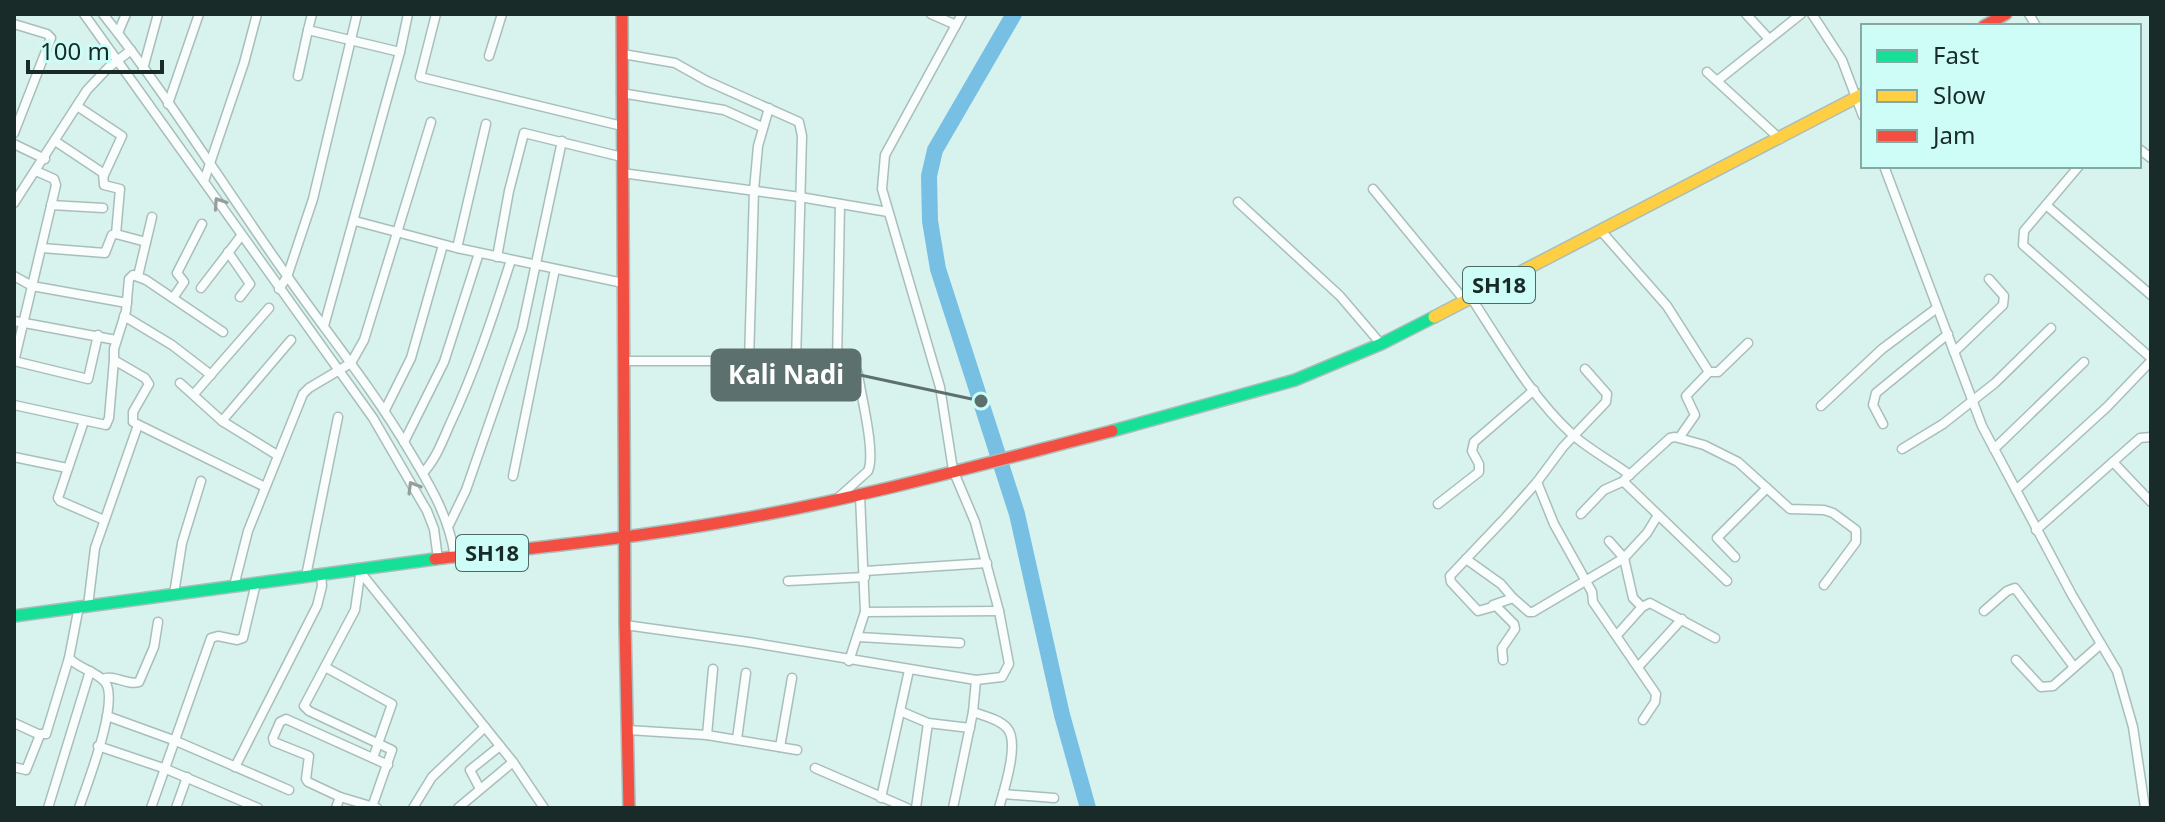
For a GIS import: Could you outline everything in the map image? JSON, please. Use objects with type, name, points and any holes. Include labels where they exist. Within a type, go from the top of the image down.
[{"type":"main road","points":[[622,14],[629,808]]},
{"type":"main road","points":[[1988,24],[2006,14]]},
{"type":"main road","name":"SH18","points":[[14,616],[438,559],[625,538],[737,520],[860,495],[1204,407],[1295,380],[1381,344],[1860,96]]},
{"type":"street","points":[[84,14],[113,64],[204,181],[373,418],[427,511],[434,529],[438,559]]},
{"type":"street","points":[[103,14],[211,164],[287,277],[385,410],[441,504],[455,557]]},
{"type":"street","points":[[118,33],[126,14]]},
{"type":"street","points":[[143,69],[158,14]]},
{"type":"street","points":[[168,104],[199,14]]},
{"type":"street","points":[[204,181],[257,14]]},
{"type":"street","points":[[298,76],[312,14]]},
{"type":"street","points":[[279,289],[287,277],[313,199],[357,14]]},
{"type":"street","points":[[324,326],[355,221],[408,14]]},
{"type":"street","points":[[436,14],[419,74],[422,78],[622,126]]},
{"type":"street","points":[[489,56],[502,14]]},
{"type":"street","points":[[931,14],[956,25]]},
{"type":"street","points":[[625,625],[976,680],[1002,677],[1007,671],[1008,653],[987,563],[970,505],[953,470],[940,387],[882,189],[885,155],[962,14]]},
{"type":"street","points":[[1746,14],[1769,39]]},
{"type":"street","points":[[1717,81],[1801,14]]},
{"type":"street","points":[[1812,14],[1836,50],[1860,96]]},
{"type":"street","points":[[14,24],[51,38],[14,133]]},
{"type":"street","points":[[308,30],[400,52]]},
{"type":"street","points":[[15,201],[87,90],[131,50]]},
{"type":"street","points":[[623,54],[675,63],[707,81],[794,118],[802,128],[796,363]]},
{"type":"street","points":[[1707,72],[1780,139]]},
{"type":"street","points":[[621,93],[724,110],[762,127]]},
{"type":"street","points":[[77,106],[121,134],[104,175],[104,185],[121,190],[116,234]]},
{"type":"street","points":[[749,361],[754,190],[762,127],[769,108]]},
{"type":"street","points":[[234,586],[241,551],[303,394],[351,363],[369,326],[431,122]]},
{"type":"street","points":[[457,248],[486,124]]},
{"type":"street","points":[[497,257],[522,135],[528,132],[622,157]]},
{"type":"street","points":[[55,141],[104,175]]},
{"type":"street","points":[[449,525],[466,490],[522,329],[562,141]]},
{"type":"street","points":[[14,144],[45,159]]},
{"type":"street","points":[[1885,168],[1971,401],[2036,530],[2117,671],[2124,689],[2138,755],[2145,808]]},
{"type":"street","points":[[2016,490],[2107,407],[2151,359],[2023,245],[2024,231],[2077,168]]},
{"type":"street","points":[[36,171],[55,182],[32,286],[18,322],[14,361],[88,379],[98,335]]},
{"type":"street","points":[[622,173],[888,212]]},
{"type":"street","points":[[1373,189],[1469,301],[1534,390],[1573,435],[1627,478],[1658,515],[1727,581]]},
{"type":"street","points":[[1238,202],[1340,296],[1381,344]]},
{"type":"street","points":[[837,365],[840,204]]},
{"type":"street","points":[[51,205],[103,208]]},
{"type":"street","points":[[2046,205],[2151,295]]},
{"type":"street","points":[[138,276],[152,217]]},
{"type":"street","points":[[355,221],[443,245],[623,283]]},
{"type":"street","points":[[173,298],[184,282],[177,273],[202,224]]},
{"type":"street","points":[[1602,232],[1658,294],[1709,372]]},
{"type":"street","points":[[42,248],[105,253],[112,235],[116,234],[146,242]]},
{"type":"street","points":[[201,288],[241,236]]},
{"type":"street","points":[[385,410],[411,358],[443,245]]},
{"type":"street","points":[[231,249],[250,284],[240,297]]},
{"type":"street","points":[[404,442],[444,362],[479,253]]},
{"type":"street","points":[[423,473],[437,454],[460,402],[511,260]]},
{"type":"street","points":[[513,476],[555,269]]},
{"type":"street","points":[[14,405],[103,425],[108,422],[116,340],[127,303],[129,279],[133,275],[223,332]]},
{"type":"street","points":[[14,276],[32,286],[127,303]]},
{"type":"street","points":[[1954,352],[2003,305],[2004,296],[1989,279]]},
{"type":"street","points":[[194,394],[269,308]]},
{"type":"street","points":[[1821,406],[1882,349],[1937,308]]},
{"type":"street","points":[[124,316],[172,345],[211,375]]},
{"type":"street","points":[[18,322],[116,340]]},
{"type":"street","points":[[1902,449],[1943,424],[1995,383],[2051,328]]},
{"type":"street","points":[[1883,424],[1873,405],[1876,393],[1948,334]]},
{"type":"street","points":[[222,421],[291,340]]},
{"type":"street","points":[[1679,438],[1695,415],[1686,396],[1709,372],[1718,372],[1748,343]]},
{"type":"street","points":[[114,360],[145,378],[149,384],[132,416],[133,422],[265,487]]},
{"type":"street","points":[[623,361],[749,361],[854,366],[871,457],[868,471],[836,500]]},
{"type":"street","points":[[1994,449],[2084,362]]},
{"type":"street","points":[[1513,598],[1478,611],[1451,582],[1450,576],[1537,482],[1573,435],[1607,399],[1607,394],[1585,369]]},
{"type":"street","points":[[180,383],[222,421],[277,455]]},
{"type":"street","points":[[1438,504],[1479,472],[1479,464],[1472,451],[1474,442],[1534,390]]},
{"type":"street","points":[[306,576],[338,417]]},
{"type":"street","points":[[84,421],[58,494],[60,501],[104,520]]},
{"type":"street","points":[[14,723],[40,735],[49,731],[83,606],[95,548],[138,425]]},
{"type":"street","points":[[2036,530],[2140,438],[2151,437]]},
{"type":"street","points":[[1581,514],[1604,490],[1627,478],[1665,442],[1679,438],[1704,445],[1738,462],[1790,509],[1824,510],[1856,530],[1856,542],[1824,585]]},
{"type":"street","points":[[14,457],[67,468]]},
{"type":"street","points":[[2113,462],[2151,502]]},
{"type":"street","points":[[174,594],[182,543],[201,481]]},
{"type":"street","points":[[1537,482],[1558,533],[1592,592],[1593,602],[1656,694],[1655,702],[1643,720]]},
{"type":"street","points":[[1735,557],[1717,538],[1767,488]]},
{"type":"street","points":[[849,661],[865,612],[860,495]]},
{"type":"street","points":[[1466,559],[1493,577],[1531,613],[1624,558],[1647,533],[1658,515]]},
{"type":"street","points":[[1609,541],[1624,558],[1633,598],[1642,607]]},
{"type":"street","points":[[788,581],[987,563]]},
{"type":"street","points":[[361,571],[355,610],[305,702],[305,709],[392,750],[388,765],[375,807],[340,797],[308,782],[309,756],[273,741],[280,722],[286,719],[388,765]]},
{"type":"street","points":[[361,571],[513,762],[544,808]]},
{"type":"street","points":[[235,767],[317,606],[322,586],[321,574]]},
{"type":"street","points":[[151,808],[211,638],[243,638],[256,583]]},
{"type":"street","points":[[1984,611],[2015,588],[2074,667]]},
{"type":"street","points":[[1617,635],[1642,607],[1650,603],[1715,638]]},
{"type":"street","points":[[1493,605],[1515,626],[1502,648],[1503,660]]},
{"type":"street","points":[[865,612],[999,611]]},
{"type":"street","points":[[1638,667],[1682,619]]},
{"type":"street","points":[[102,679],[109,676],[130,683],[139,682],[154,647],[158,622]]},
{"type":"street","points":[[859,637],[960,643]]},
{"type":"street","points":[[2016,660],[2041,687],[2046,688],[2053,686],[2101,644]]},
{"type":"street","points":[[69,658],[102,679],[110,696],[107,716],[79,808]]},
{"type":"street","points":[[325,667],[389,701],[392,708],[373,758]]},
{"type":"street","points":[[707,735],[713,669]]},
{"type":"street","points":[[881,798],[909,670]]},
{"type":"street","points":[[48,808],[90,671]]},
{"type":"street","points":[[737,739],[746,673]]},
{"type":"street","points":[[780,747],[792,678]]},
{"type":"street","points":[[953,808],[974,708],[976,680]]},
{"type":"street","points":[[974,708],[1005,726],[1011,734],[1011,755],[999,808]]},
{"type":"street","points":[[900,711],[928,723],[970,728]]},
{"type":"street","points":[[107,716],[176,741],[289,790]]},
{"type":"street","points":[[916,808],[928,723]]},
{"type":"street","points":[[413,808],[432,777],[485,727]]},
{"type":"street","points":[[628,730],[707,735],[797,750]]},
{"type":"street","points":[[14,767],[26,770],[40,735]]},
{"type":"street","points":[[98,746],[187,777],[258,808]]},
{"type":"street","points":[[480,789],[470,770],[500,746]]},
{"type":"street","points":[[458,808],[513,762]]},
{"type":"street","points":[[815,768],[907,808]]},
{"type":"street","points":[[176,808],[187,777]]},
{"type":"street","points":[[1003,794],[1054,798]]},
{"type":"street","points":[[336,808],[340,797]]},
{"type":"waterway","points":[[1014,14],[935,150],[929,176],[930,221],[938,269],[1017,514],[1062,715],[1088,808]]},
{"type":"traffic: fast","points":[[1112,431],[1295,380],[1381,344],[1434,317]]},
{"type":"traffic: fast","points":[[14,616],[435,559]]},
{"type":"traffic: slow","points":[[1434,317],[1861,95]]},
{"type":"traffic: jam","points":[[622,14],[629,808]]},
{"type":"traffic: jam","points":[[1988,24],[2006,14]]},
{"type":"traffic: jam","points":[[435,559],[622,537],[783,511],[1112,431]]},
{"type":"place","name":"Kali Nadi","points":[[981,401]]}]
